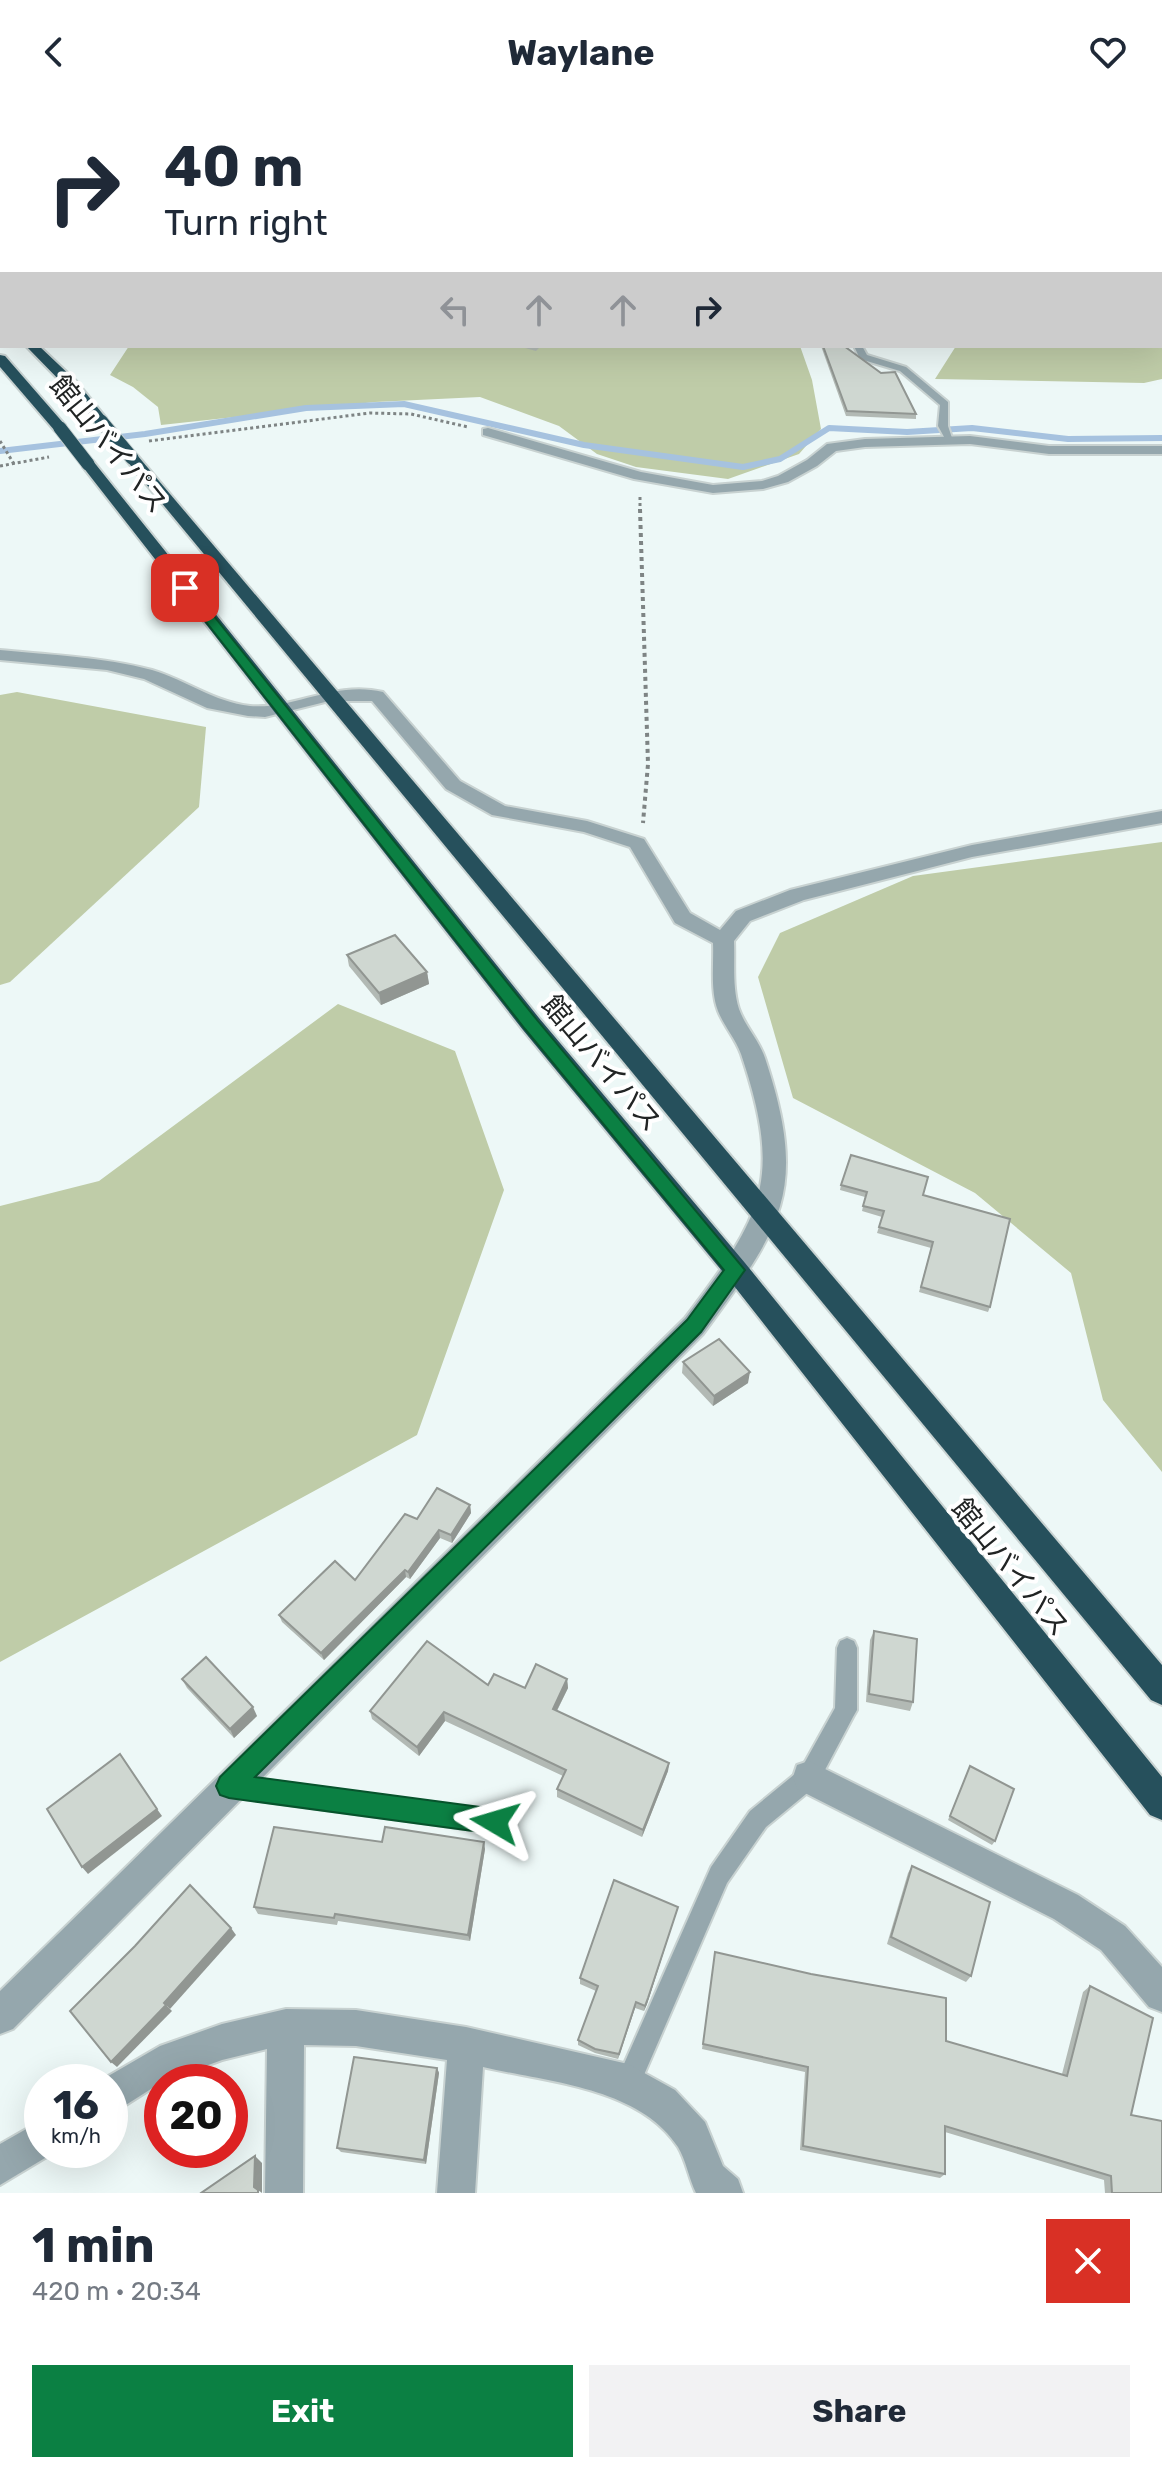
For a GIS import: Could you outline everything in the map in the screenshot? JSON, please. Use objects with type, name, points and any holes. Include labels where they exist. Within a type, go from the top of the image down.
[{"type":"highway","name":"館山バイパス","points":[[34,348],[71,384],[101,421],[140,449],[329,696],[1162,1689]]},
{"type":"highway","name":"館山バイパス","points":[[0,359],[60,428],[531,1024],[736,1270],[1162,1803]]},
{"type":"street","points":[[488,432],[639,476],[713,489],[739,489],[783,479],[812,463],[832,447],[951,439],[1049,450],[1162,450]]},
{"type":"street","points":[[0,655],[107,665],[150,675],[187,689],[213,704],[248,711],[280,709],[329,696],[377,696],[453,785],[499,811],[587,827],[637,843],[682,918],[723,940]]},
{"type":"street","points":[[0,2016],[694,1326],[736,1270],[766,1217],[773,1182],[773,1134],[749,1046],[728,1007],[723,940],[743,916],[797,895],[972,851],[1162,817]]},
{"type":"street","points":[[809,1777],[1066,1907],[1113,1938],[1162,1994]]},
{"type":"street","points":[[128,2084],[160,2064],[222,2042],[286,2027],[356,2028],[466,2045],[628,2082],[662,2103],[692,2135],[709,2179],[724,2193]]},
{"type":"street","points":[[284,2193],[286,2027]]},
{"type":"street","points":[[456,2193],[466,2045]]},
{"type":"street","points":[[0,2166],[24,2151]]},
{"type":"lane","points":[[859,348],[863,357],[903,369],[945,404],[943,426],[951,439]]},
{"type":"lane","points":[[628,2082],[719,1875],[758,1819],[809,1777],[846,1710],[847,1648]]},
{"type":"lane","points":[[229,1786],[495,1822]]},
{"type":"path","points":[[140,449],[370,413],[411,414],[488,432]]},
{"type":"path","points":[[1,443],[14,464]]},
{"type":"path","points":[[0,466],[49,457]]},
{"type":"path","points":[[637,843],[644,821],[648,764],[639,476]]},
{"type":"green space","points":[[128,348],[801,348],[812,380],[821,429],[799,454],[728,479],[636,467],[597,454],[559,426],[480,397],[375,402],[161,425],[158,407],[133,387],[110,375]]},
{"type":"green space","points":[[955,348],[1162,348],[1162,379],[1144,383],[935,379]]},
{"type":"green space","points":[[17,692],[206,727],[199,807],[10,982],[0,985],[0,695]]},
{"type":"green space","points":[[1162,842],[1162,1472],[1103,1400],[1071,1273],[975,1193],[793,1098],[758,977],[780,933],[913,876]]},
{"type":"green space","points":[[338,1004],[455,1051],[504,1190],[417,1435],[0,1662],[0,1206],[99,1181]]},
{"type":"building","points":[[824,348],[847,348],[881,373],[895,372],[916,414],[847,411]]},
{"type":"building","points":[[395,935],[427,972],[379,993],[347,955]]},
{"type":"building","points":[[851,1155],[928,1177],[923,1195],[1010,1219],[990,1307],[921,1287],[933,1242],[879,1227],[884,1211],[863,1206],[867,1192],[841,1185]]},
{"type":"building","points":[[719,1339],[750,1372],[714,1396],[683,1362]]},
{"type":"building","points":[[437,1488],[470,1505],[451,1535],[439,1530],[408,1572],[405,1570],[321,1653],[279,1615],[335,1561],[355,1580],[405,1514],[417,1519]]},
{"type":"building","points":[[874,1631],[917,1639],[913,1702],[869,1694]]},
{"type":"building","points":[[427,1641],[488,1685],[494,1674],[525,1688],[536,1664],[567,1679],[553,1709],[669,1763],[643,1830],[557,1789],[566,1770],[444,1712],[417,1747],[370,1711]]},
{"type":"building","points":[[206,1657],[253,1707],[230,1729],[182,1679]]},
{"type":"building","points":[[120,1754],[157,1809],[82,1867],[47,1809]]},
{"type":"building","points":[[970,1766],[1014,1789],[995,1841],[950,1816]]},
{"type":"building","points":[[274,1827],[382,1842],[385,1827],[484,1842],[468,1935],[335,1914],[334,1918],[254,1907]]},
{"type":"building","points":[[912,1866],[990,1902],[971,1976],[891,1937]]},
{"type":"building","points":[[614,1880],[678,1907],[645,2006],[636,2002],[619,2054],[595,2049],[578,2040],[598,1986],[580,1978]]},
{"type":"building","points":[[190,1885],[231,1928],[164,2003],[166,2005],[111,2062],[70,2011]]},
{"type":"building","points":[[715,1952],[811,1974],[946,1998],[946,2041],[1067,2076],[1090,1986],[1153,2018],[1131,2115],[1162,2121],[1162,2193],[1112,2193],[1111,2176],[945,2126],[945,2174],[803,2146],[808,2067],[703,2044]]},
{"type":"building","points":[[354,2057],[437,2068],[424,2160],[337,2148]]},
{"type":"building","points":[[255,2156],[254,2187],[258,2193],[201,2193],[237,2168],[248,2168],[248,2161]]},
{"type":"waterway","points":[[0,451],[145,434],[306,408],[404,404],[584,445],[743,467],[780,459],[829,428],[907,432],[972,428],[1068,439],[1162,438]]},
{"type":"route","points":[[185,588],[531,1024],[736,1270],[694,1326],[229,1786],[495,1822]]}]
